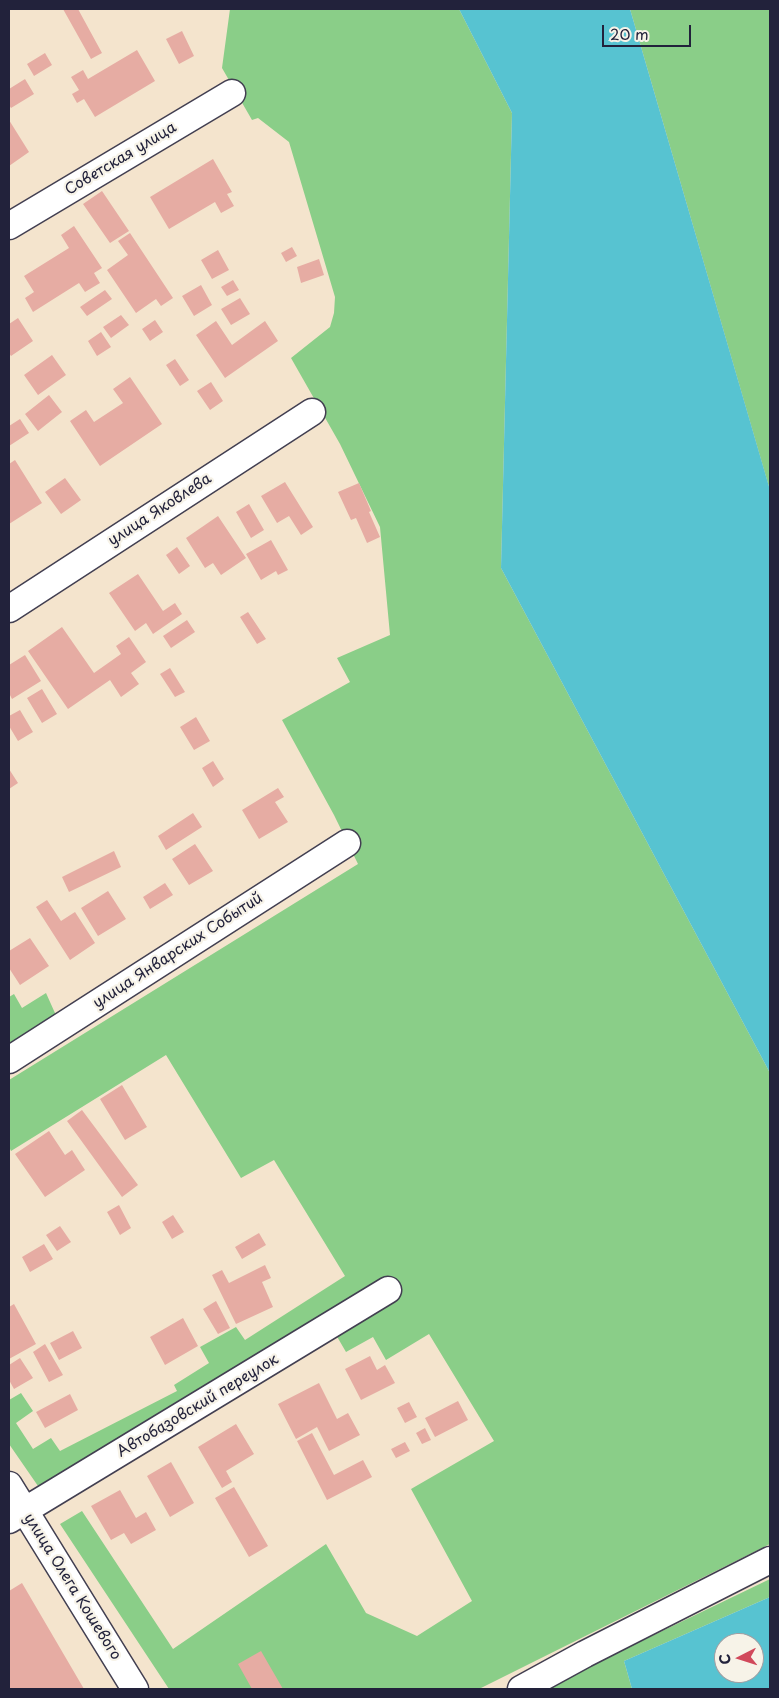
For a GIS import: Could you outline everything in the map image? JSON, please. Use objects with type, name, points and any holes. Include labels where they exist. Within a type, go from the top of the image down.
[{"type":"street","name":"Советская улица","points":[[9,226],[232,93]]},
{"type":"street","name":"улица Яковлева","points":[[9,609],[312,412]]},
{"type":"street","name":"улица Январских Событий","points":[[9,1060],[348,843]]},
{"type":"street","name":"Автобазовский переулок","points":[[17,1516],[388,1290]]},
{"type":"street","name":"улица Олега Кошевого","points":[[9,1485],[17,1516],[135,1689]]},
{"type":"street","points":[[521,1689],[585,1654],[770,1560]]},
{"type":"green space","points":[[230,9],[459,9],[512,113],[501,568],[770,1073],[770,1544],[479,1689],[169,1689],[60,1524],[82,1511],[173,1649],[326,1544],[366,1613],[417,1636],[472,1601],[411,1489],[494,1441],[429,1334],[386,1360],[373,1337],[346,1352],[325,1316],[38,1486],[9,1444],[9,1400],[21,1393],[33,1411],[16,1423],[33,1449],[51,1438],[60,1451],[177,1391],[174,1385],[209,1363],[200,1347],[236,1327],[245,1340],[345,1276],[274,1160],[241,1178],[166,1055],[11,1151],[9,1147],[9,1080],[358,864],[334,815],[282,720],[350,682],[337,658],[390,635],[380,527],[340,444],[291,358],[330,327],[334,313],[335,297],[289,142],[258,118],[252,120],[222,68]]},
{"type":"green space","points":[[630,9],[770,9],[770,490],[769,487]]},
{"type":"green space","points":[[46,993],[59,1022],[9,1053],[9,997],[14,994],[22,1008]]},
{"type":"green space","points":[[770,1579],[770,1597],[624,1661],[632,1689],[542,1689]]},
{"type":"water","points":[[459,9],[630,9],[770,490],[770,1073],[501,568],[512,113]]},
{"type":"water","points":[[770,1597],[770,1689],[632,1689],[624,1661]]},
{"type":"building","points":[[63,9],[78,9],[102,53],[91,59]]},
{"type":"building","points":[[182,31],[194,56],[179,64],[166,39]]},
{"type":"building","points":[[137,50],[155,81],[95,117],[84,99],[77,103],[72,94],[79,90],[71,77],[83,70],[88,79]]},
{"type":"building","points":[[45,53],[52,65],[34,76],[27,64]]},
{"type":"building","points":[[25,79],[34,94],[11,108],[9,105],[9,89]]},
{"type":"building","points":[[9,120],[29,152],[9,166]]},
{"type":"building","points":[[213,159],[232,192],[227,194],[234,206],[221,213],[215,202],[169,229],[150,197]]},
{"type":"building","points":[[102,191],[129,231],[110,243],[83,204]]},
{"type":"building","points":[[74,226],[102,268],[94,273],[100,283],[85,292],[79,283],[33,312],[25,298],[34,292],[24,276],[69,248],[61,235]]},
{"type":"building","points":[[130,233],[173,298],[161,306],[156,299],[136,313],[107,270],[128,255],[118,241]]},
{"type":"building","points":[[292,247],[297,256],[286,262],[281,253]]},
{"type":"building","points":[[218,250],[229,270],[212,279],[201,260]]},
{"type":"building","points":[[319,259],[324,275],[301,283],[297,267]]},
{"type":"building","points":[[233,280],[239,290],[227,296],[221,287]]},
{"type":"building","points":[[201,285],[212,305],[194,316],[182,296]]},
{"type":"building","points":[[105,290],[112,299],[87,316],[80,307]]},
{"type":"building","points":[[240,298],[250,314],[231,325],[221,309]]},
{"type":"building","points":[[121,315],[129,325],[111,338],[103,327]]},
{"type":"building","points":[[18,318],[33,341],[11,356],[9,353],[9,324]]},
{"type":"building","points":[[155,320],[163,332],[150,341],[142,329]]},
{"type":"building","points":[[216,321],[232,345],[265,321],[278,341],[225,378],[196,335]]},
{"type":"building","points":[[101,332],[111,347],[97,356],[88,341]]},
{"type":"building","points":[[52,355],[66,375],[38,395],[24,375]]},
{"type":"building","points":[[175,359],[189,380],[180,386],[166,365]]},
{"type":"building","points":[[130,377],[162,424],[100,466],[70,421],[86,410],[94,422],[123,403],[113,389]]},
{"type":"building","points":[[211,382],[223,401],[210,410],[197,391]]},
{"type":"building","points":[[49,395],[62,412],[38,431],[25,414]]},
{"type":"building","points":[[20,419],[29,433],[9,446],[9,426]]},
{"type":"building","points":[[15,460],[42,503],[9,524],[9,464]]},
{"type":"building","points":[[65,478],[81,500],[61,514],[45,492]]},
{"type":"building","points":[[285,482],[313,527],[301,535],[289,516],[277,523],[261,496]]},
{"type":"building","points":[[359,483],[380,537],[367,543],[356,518],[351,520],[338,492]]},
{"type":"building","points":[[249,504],[264,530],[251,538],[236,512]]},
{"type":"building","points":[[218,516],[246,558],[221,575],[213,563],[205,568],[186,538]]},
{"type":"building","points":[[271,540],[288,570],[278,575],[276,571],[261,580],[246,554]]},
{"type":"building","points":[[177,547],[190,566],[179,574],[166,555]]},
{"type":"building","points":[[138,574],[163,611],[175,603],[182,614],[153,634],[146,623],[135,631],[109,593]]},
{"type":"building","points":[[248,612],[266,639],[257,644],[240,617]]},
{"type":"building","points":[[187,620],[195,632],[171,648],[163,636]]},
{"type":"building","points":[[62,627],[94,673],[121,654],[116,646],[129,637],[146,662],[131,673],[139,684],[121,697],[110,680],[68,709],[28,651]]},
{"type":"building","points":[[25,655],[41,681],[12,699],[9,693],[9,665]]},
{"type":"building","points":[[170,668],[185,692],[175,697],[160,674]]},
{"type":"building","points":[[42,689],[57,714],[42,723],[27,698]]},
{"type":"building","points":[[20,710],[33,732],[18,741],[9,726],[9,716]]},
{"type":"building","points":[[196,717],[210,741],[194,750],[180,727]]},
{"type":"building","points":[[213,761],[224,779],[213,787],[202,768]]},
{"type":"building","points":[[9,769],[18,783],[9,789]]},
{"type":"building","points":[[278,788],[284,797],[275,802],[288,822],[259,839],[242,810]]},
{"type":"building","points":[[193,813],[202,827],[166,850],[158,836]]},
{"type":"building","points":[[195,844],[213,871],[189,885],[172,859]]},
{"type":"building","points":[[114,851],[121,867],[69,892],[62,877]]},
{"type":"building","points":[[165,883],[173,895],[150,909],[143,897]]},
{"type":"building","points":[[108,891],[126,919],[98,936],[81,908]]},
{"type":"building","points":[[47,900],[61,921],[75,912],[95,943],[70,960],[36,907]]},
{"type":"building","points":[[30,938],[49,966],[20,985],[9,968],[9,951]]},
{"type":"building","points":[[122,1085],[147,1127],[125,1140],[100,1099]]},
{"type":"building","points":[[82,1110],[138,1185],[122,1197],[67,1121]]},
{"type":"building","points":[[49,1131],[65,1155],[72,1150],[85,1170],[45,1197],[15,1154]]},
{"type":"building","points":[[119,1205],[131,1228],[120,1235],[107,1212]]},
{"type":"building","points":[[173,1215],[184,1232],[172,1239],[162,1222]]},
{"type":"building","points":[[60,1226],[71,1242],[57,1251],[46,1235]]},
{"type":"building","points":[[259,1233],[266,1245],[242,1259],[235,1247]]},
{"type":"building","points":[[44,1244],[53,1259],[30,1272],[22,1257]]},
{"type":"building","points":[[265,1265],[271,1278],[262,1282],[273,1307],[236,1324],[212,1275],[222,1270],[229,1283]]},
{"type":"building","points":[[216,1301],[230,1328],[218,1334],[203,1309]]},
{"type":"building","points":[[14,1304],[36,1344],[9,1359],[9,1307]]},
{"type":"building","points":[[183,1318],[198,1346],[165,1365],[150,1337]]},
{"type":"building","points":[[73,1331],[82,1348],[59,1360],[50,1343]]},
{"type":"building","points":[[45,1344],[63,1375],[49,1382],[33,1352]]},
{"type":"building","points":[[370,1356],[377,1370],[385,1365],[395,1383],[361,1400],[345,1369]]},
{"type":"building","points":[[20,1358],[33,1378],[14,1389],[9,1380],[9,1365]]},
{"type":"building","points":[[319,1383],[337,1419],[348,1413],[360,1435],[329,1451],[317,1427],[296,1439],[278,1404]]},
{"type":"building","points":[[70,1394],[78,1410],[45,1428],[36,1412]]},
{"type":"building","points":[[458,1401],[468,1420],[435,1437],[425,1418]]},
{"type":"building","points":[[409,1402],[417,1417],[405,1423],[397,1408]]},
{"type":"building","points":[[236,1424],[254,1454],[226,1471],[232,1482],[222,1488],[198,1447]]},
{"type":"building","points":[[425,1428],[431,1440],[422,1444],[416,1433]]},
{"type":"building","points":[[312,1433],[334,1475],[363,1460],[372,1477],[327,1500],[297,1441]]},
{"type":"building","points":[[405,1442],[410,1451],[396,1458],[391,1449]]},
{"type":"building","points":[[171,1462],[194,1503],[170,1517],[147,1476]]},
{"type":"building","points":[[234,1487],[268,1546],[249,1557],[215,1498]]},
{"type":"building","points":[[120,1490],[136,1518],[146,1512],[156,1530],[131,1544],[124,1533],[111,1540],[91,1506]]},
{"type":"building","points":[[22,1583],[84,1689],[9,1689],[9,1591]]},
{"type":"building","points":[[261,1651],[283,1689],[252,1689],[238,1664]]}]
